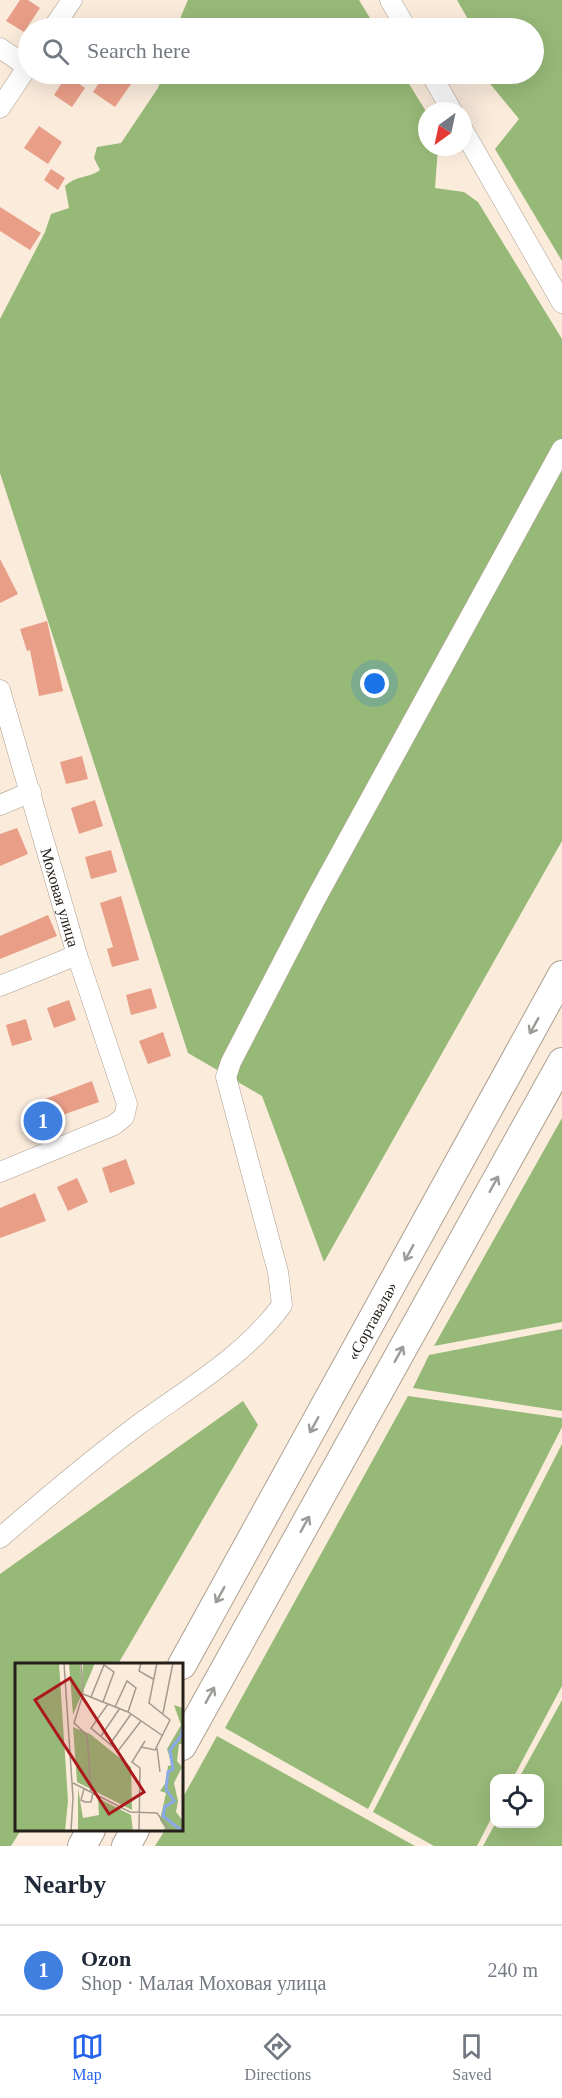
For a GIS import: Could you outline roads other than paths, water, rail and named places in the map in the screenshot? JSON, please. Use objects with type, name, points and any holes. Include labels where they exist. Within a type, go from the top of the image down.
[{"type":"highway","name":"«Сортавала»","points":[[183,1663],[562,975]]},
{"type":"highway","points":[[183,1744],[562,1062]]},
{"type":"highway","points":[[82,1846],[90,1831]]},
{"type":"highway","points":[[126,1846],[134,1831]]},
{"type":"street","points":[[60,18],[72,0]]},
{"type":"street","points":[[390,0],[400,18]]},
{"type":"street","points":[[0,48],[18,60]]},
{"type":"street","points":[[0,108],[18,81]]},
{"type":"street","points":[[437,84],[447,102]]},
{"type":"street","points":[[472,146],[562,303]]},
{"type":"street","points":[[0,1538],[81,1468],[237,1352],[266,1327],[282,1305],[278,1272],[225,1077],[315,900],[562,449]]},
{"type":"street","name":"Моховая улица","points":[[0,690],[77,955],[127,1104],[124,1117],[114,1125],[0,1172]]},
{"type":"street","points":[[0,805],[31,792]]},
{"type":"street","points":[[0,986],[77,955]]},
{"type":"place","name":"Ozon","points":[[43,1121]]}]
